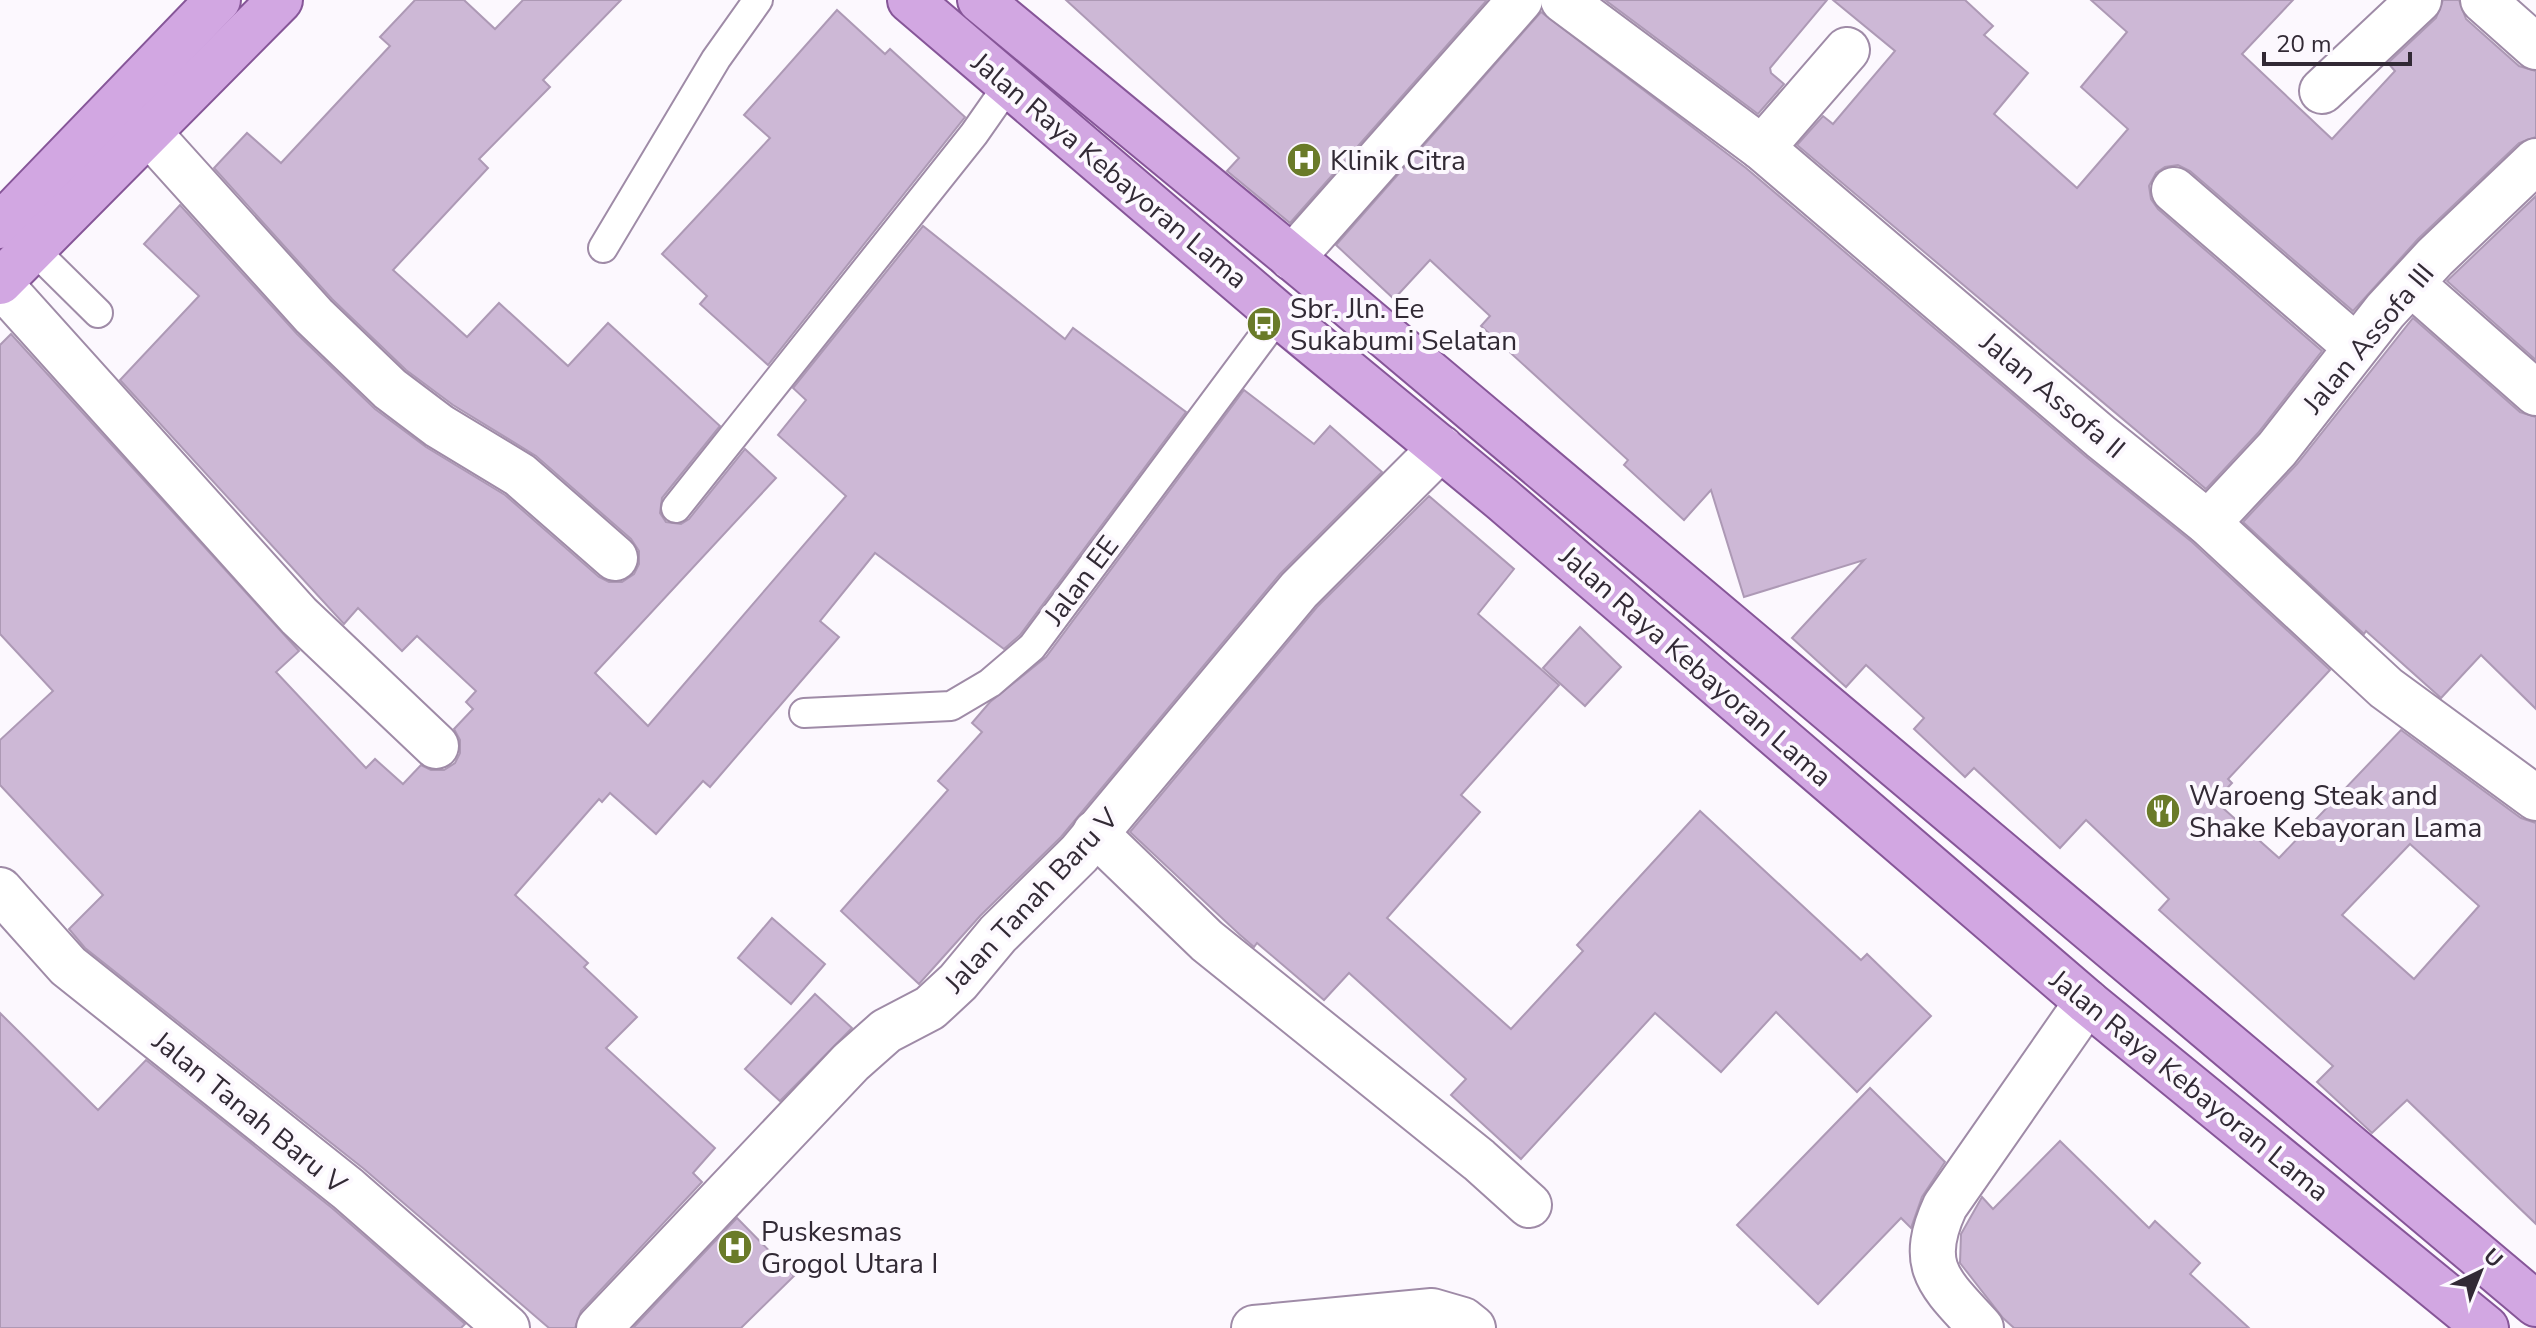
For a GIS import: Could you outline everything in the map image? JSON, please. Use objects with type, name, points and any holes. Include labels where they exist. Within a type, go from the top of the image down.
[{"type":"main road","points":[[0,283],[13,232],[218,0]]},
{"type":"main road","points":[[13,232],[148,132],[280,0]]},
{"type":"main road","name":"Jalan Raya Kebayoran Lama","points":[[910,0],[1269,306],[1502,499],[2087,1002],[2486,1328]]},
{"type":"main road","name":"Jalan Raya Kebayoran Lama","points":[[980,0],[1302,266],[2224,1045],[2536,1304]]},
{"type":"main road","points":[[1269,306],[1302,266]]},
{"type":"main road","points":[[1502,499],[1538,465]]},
{"type":"main road","points":[[2190,1086],[2224,1045]]},
{"type":"street","points":[[1302,266],[1520,0]]},
{"type":"street","name":"Jalan Assofa II","points":[[1563,0],[1762,148],[2101,437],[2208,523],[2386,688],[2536,798]]},
{"type":"street","points":[[2322,91],[2419,0]]},
{"type":"street","points":[[2483,0],[2536,47]]},
{"type":"street","points":[[1762,148],[1847,50]]},
{"type":"street","points":[[148,132],[314,316],[390,389],[439,426],[520,475],[615,558]]},
{"type":"street","name":"Jalan Assofa III","points":[[2208,523],[2277,449],[2355,346],[2435,257],[2536,161]]},
{"type":"street","points":[[2174,190],[2355,346]]},
{"type":"street","points":[[0,283],[299,616],[436,746]]},
{"type":"street","points":[[2412,284],[2536,393]]},
{"type":"street","name":"Jalan Tanah Baru V","points":[[599,1328],[828,1083],[886,1031],[918,1016],[940,999],[1095,833],[1299,590],[1441,448]]},
{"type":"street","points":[[1095,833],[1207,941],[1479,1160],[1529,1205]]},
{"type":"street","name":"Jalan Tanah Baru V","points":[[0,890],[68,966],[348,1189],[502,1326]]},
{"type":"street","points":[[1981,1328],[1945,1289],[1930,1255],[1934,1231],[1945,1206],[2087,1002]]},
{"type":"street","points":[[1254,1328],[1432,1311],[1463,1320],[1473,1328]]},
{"type":"lane","points":[[603,248],[716,59],[758,0]]},
{"type":"lane","points":[[676,508],[974,134],[1009,84]]},
{"type":"lane","points":[[13,232],[98,313]]},
{"type":"lane","name":"Jalan EE","points":[[804,713],[951,706],[990,683],[1032,647],[1269,306]]},
{"type":"building","points":[[415,0],[464,0],[495,29],[523,0],[621,0],[543,80],[550,87],[479,159],[488,168],[393,270],[467,337],[499,303],[568,366],[608,323],[720,426],[662,498],[660,513],[666,522],[681,524],[689,519],[745,449],[776,478],[595,673],[648,726],[846,496],[778,435],[806,400],[793,388],[923,226],[1065,339],[1073,328],[1186,412],[1020,635],[1004,649],[875,553],[820,621],[839,637],[710,787],[703,781],[656,834],[610,793],[602,802],[599,799],[515,895],[588,963],[584,967],[637,1017],[606,1048],[715,1148],[693,1173],[702,1182],[581,1311],[575,1328],[549,1328],[364,1169],[85,948],[69,929],[103,895],[0,785],[0,740],[53,691],[0,634],[0,345],[11,334],[299,651],[276,672],[366,768],[375,759],[403,784],[421,765],[431,770],[444,770],[455,763],[460,753],[460,740],[454,729],[473,709],[466,702],[476,691],[417,636],[402,651],[358,608],[344,624],[120,380],[199,296],[144,244],[180,205],[297,334],[375,409],[426,447],[505,495],[599,577],[609,582],[622,582],[634,574],[639,564],[639,551],[631,539],[536,456],[453,405],[406,370],[332,299],[214,168],[247,133],[281,163],[390,46],[380,37]]},
{"type":"building","points":[[1066,0],[1487,0],[1290,223],[1227,171],[1239,158]]},
{"type":"building","points":[[1605,0],[1827,0],[1770,68],[1771,73],[1784,84],[1758,114]]},
{"type":"building","points":[[1833,0],[1965,0],[1993,26],[1984,35],[2028,73],[1994,114],[2077,188],[2128,129],[2081,87],[2127,32],[2091,0],[2293,0],[2242,54],[2332,139],[2395,71],[2388,63],[2436,18],[2443,0],[2459,0],[2466,19],[2519,66],[2536,71],[2536,137],[2519,143],[2418,239],[2353,311],[2190,171],[2178,165],[2165,167],[2156,173],[2149,186],[2151,199],[2158,209],[2322,351],[2258,433],[2206,489],[1797,145],[1823,116],[1833,124],[1895,51]]},
{"type":"building","points":[[837,10],[885,54],[890,49],[965,117],[768,365],[700,304],[707,296],[662,254],[770,138],[744,115]]},
{"type":"building","points":[[1541,12],[1746,168],[2085,456],[2192,542],[2330,670],[2228,779],[2232,783],[2215,801],[2279,858],[2401,730],[2521,818],[2536,823],[2536,1224],[2407,1100],[2372,1133],[2317,1082],[2333,1066],[2159,910],[2169,899],[2086,820],[2060,848],[1974,768],[1965,777],[1914,729],[1924,718],[1866,665],[1846,687],[1792,638],[1864,560],[1744,597],[1711,490],[1684,520],[1624,465],[1628,460],[1481,326],[1490,316],[1430,260],[1394,299],[1336,245]],"holes":[[[2410,844],[2479,906],[2414,979],[2342,915]]]},
{"type":"building","points":[[2536,196],[2536,360],[2447,281]]},
{"type":"building","points":[[2413,318],[2520,412],[2536,417],[2536,709],[2481,655],[2441,698],[2366,631],[2364,634],[2243,522],[2297,464]]},
{"type":"building","points":[[1244,390],[1314,444],[1330,426],[1382,472],[1280,574],[1061,837],[980,916],[919,984],[841,911],[948,790],[938,781],[982,732],[972,723],[990,702],[1046,657]]},
{"type":"building","points":[[1429,496],[1514,569],[1478,614],[1559,685],[1461,795],[1480,812],[1387,918],[1511,1029],[1583,951],[1577,945],[1700,811],[1861,960],[1867,954],[1931,1016],[1857,1092],[1776,1012],[1721,1072],[1655,1013],[1521,1159],[1451,1095],[1466,1079],[1349,973],[1324,1000],[1257,943],[1254,947],[1130,832],[1317,607]]},
{"type":"building","points":[[1580,627],[1621,667],[1585,706],[1543,668]]},
{"type":"building","points":[[772,918],[825,964],[791,1004],[738,958]]},
{"type":"building","points":[[815,994],[852,1028],[780,1101],[745,1069]]},
{"type":"building","points":[[0,1013],[98,1110],[146,1060],[332,1208],[465,1324],[461,1328],[0,1328]]},
{"type":"building","points":[[1870,1088],[1945,1162],[1922,1197],[1911,1228],[1901,1218],[1818,1304],[1737,1225]]},
{"type":"building","points":[[2060,1141],[2149,1228],[2155,1221],[2200,1263],[2190,1274],[2249,1328],[2014,1328],[2003,1318],[1960,1263],[1961,1234],[1982,1197],[1993,1209]]},
{"type":"building","name":"Puskesmas Grogol Utara I","points":[[737,1218],[794,1276],[741,1328],[633,1328]]},
{"type":"place","name":"Klinik Citra","points":[[1304,160]]},
{"type":"place","name":"Sbr. Jln. Ee Sukabumi Selatan","points":[[1264,324]]},
{"type":"place","name":"Waroeng Steak and Shake Kebayoran Lama","points":[[2163,811]]},
{"type":"place","name":"Puskesmas Grogol Utara I","points":[[735,1247]]}]
